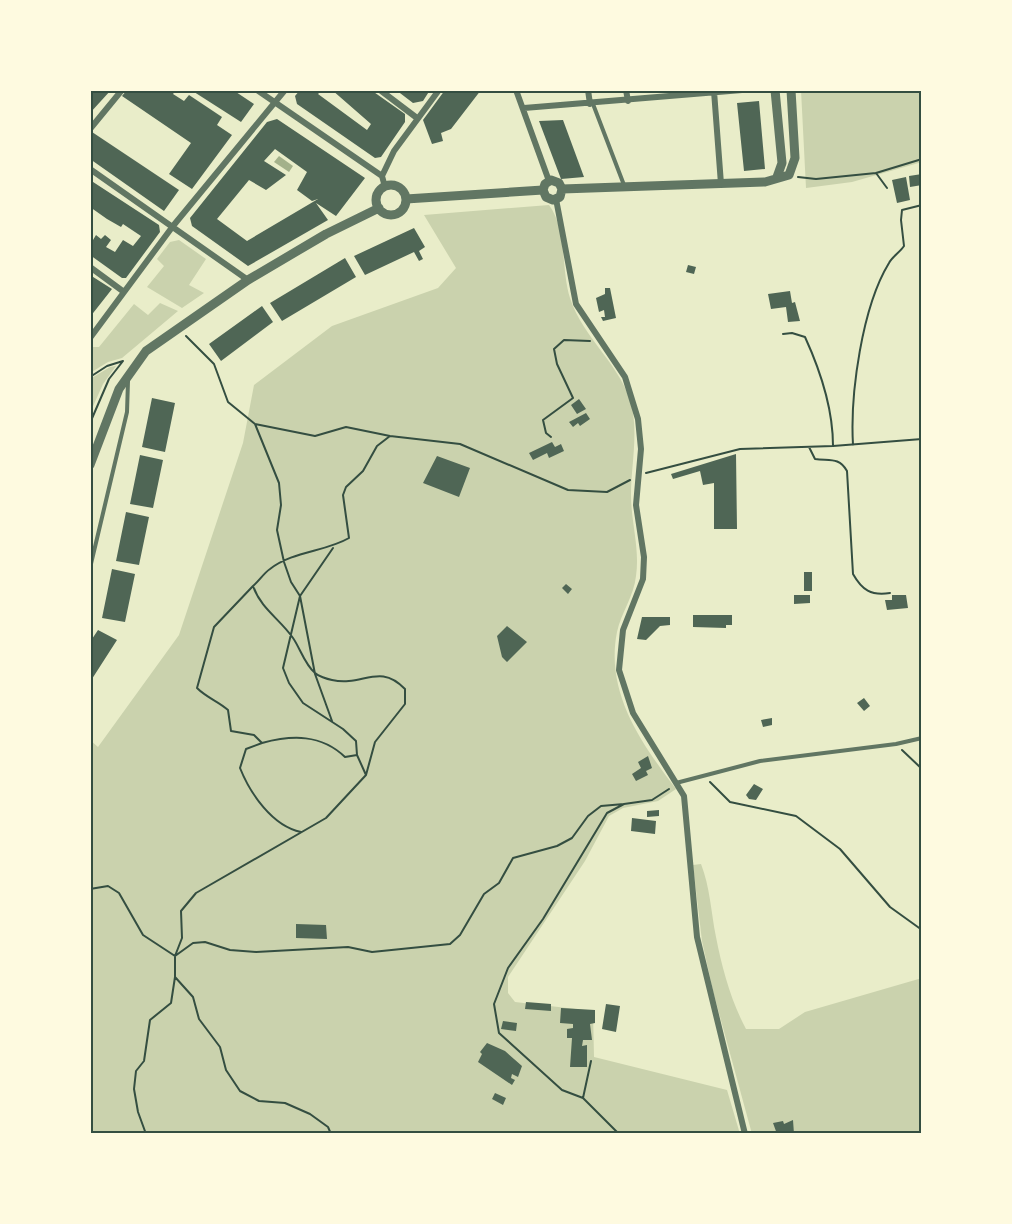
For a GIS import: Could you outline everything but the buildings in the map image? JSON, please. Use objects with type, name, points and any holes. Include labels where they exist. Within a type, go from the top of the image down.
[{"type":"street","points":[[90,129],[122,90]]},
{"type":"street","points":[[257,90],[382,176],[385,187]]},
{"type":"street","points":[[90,338],[173,226],[285,90]]},
{"type":"street","points":[[380,90],[417,118]]},
{"type":"street","points":[[382,176],[394,151],[439,90]]},
{"type":"street","points":[[516,90],[549,181]]},
{"type":"street","points":[[588,90],[592,104]]},
{"type":"street","points":[[626,90],[628,101]]},
{"type":"street","points":[[672,90],[673,98]]},
{"type":"street","points":[[524,108],[673,98],[742,90]]},
{"type":"street","points":[[775,90],[782,163],[777,177]]},
{"type":"street","points":[[562,189],[626,189],[765,182],[789,175],[795,158],[791,90]]},
{"type":"street","points":[[714,92],[721,184]]},
{"type":"street","points":[[90,169],[248,280]]},
{"type":"street","points":[[549,181],[559,183],[562,189]]},
{"type":"street","points":[[543,190],[549,181]]},
{"type":"street","points":[[385,187],[400,189],[406,199],[405,206],[398,214],[387,214],[379,208],[378,195],[385,187]]},
{"type":"street","points":[[562,189],[556,199],[576,304],[625,377],[638,419],[641,449],[636,505],[644,557],[643,579],[623,630],[619,670],[633,713],[684,796],[697,937],[745,1134]]},
{"type":"street","points":[[406,199],[543,190]]},
{"type":"street","points":[[543,190],[547,198],[556,199]]},
{"type":"street","points":[[90,465],[119,389],[146,351],[248,280],[326,234],[379,208]]},
{"type":"street","points":[[90,267],[124,292]]},
{"type":"lane","points":[[592,104],[626,189]]},
{"type":"lane","points":[[90,568],[127,412],[129,375]]},
{"type":"lane","points":[[676,783],[760,761],[896,744],[922,738]]},
{"type":"path","points":[[789,175],[816,179],[876,173],[922,159]]},
{"type":"path","points":[[876,173],[887,188]]},
{"type":"path","points":[[853,445],[852,428],[859,370],[872,304],[889,261],[904,246],[901,220],[903,210],[922,205]]},
{"type":"path","points":[[176,328],[194,342],[214,364],[228,402],[255,424],[315,436],[346,427],[390,436],[404,435],[460,444],[568,490],[607,492],[638,476],[672,465],[740,449],[833,447],[922,439]]},
{"type":"path","points":[[783,334],[792,333],[805,337],[817,363],[833,423],[833,447]]},
{"type":"path","points":[[551,437],[546,433],[543,420],[573,398],[557,364],[554,349],[564,340],[573,339],[604,344]]},
{"type":"path","points":[[90,377],[107,366],[123,361],[109,379],[90,423]]},
{"type":"path","points":[[255,424],[279,483],[278,530],[284,562],[291,582],[300,596],[315,674],[332,721]]},
{"type":"path","points":[[262,743],[254,735],[240,735],[231,731],[228,710],[218,702],[208,699],[197,688],[214,627],[270,568],[301,554],[333,548],[349,538],[343,495],[346,487],[363,471],[377,446],[390,436]]},
{"type":"path","points":[[809,447],[815,459],[836,459],[843,463],[847,471],[853,574],[861,588],[871,593],[890,593]]},
{"type":"path","points":[[333,548],[300,596],[283,668],[289,683],[303,703],[332,721],[356,741],[357,755],[366,775]]},
{"type":"path","points":[[146,1134],[138,1112],[134,1089],[136,1071],[144,1061],[150,1020],[171,1003],[175,956],[182,938],[181,911],[196,893],[326,818],[366,775],[375,742],[405,704],[405,689],[394,678],[378,674],[351,682],[331,680],[315,674],[291,636],[257,599],[254,586]]},
{"type":"path","points":[[303,832],[291,830],[268,811],[248,789],[240,768],[246,749],[286,737],[316,740],[332,745],[345,757],[357,755]]},
{"type":"path","points":[[896,744],[922,769]]},
{"type":"path","points":[[703,776],[730,802],[796,816],[840,849],[890,907],[922,930]]},
{"type":"path","points":[[175,956],[193,943],[205,942],[230,950],[256,952],[339,947],[372,952],[450,944],[460,935],[484,894],[499,883],[513,858],[557,846],[572,838],[588,816],[601,806],[652,800],[676,783]]},
{"type":"path","points":[[619,1134],[583,1098],[562,1090],[499,1033],[494,1004],[508,968],[549,910],[607,813],[624,804]]},
{"type":"path","points":[[90,889],[108,886],[119,893],[143,935],[157,947],[175,956]]},
{"type":"path","points":[[175,977],[193,997],[199,1019],[220,1047],[226,1070],[240,1091],[259,1101],[285,1103],[310,1114],[327,1126],[331,1134]]},
{"type":"path","points":[[583,1098],[591,1061]]},
{"type":"shaded area","points":[[801,90],[922,90],[922,162],[852,182],[806,188]]},
{"type":"shaded area","points":[[279,156],[293,166],[289,172],[274,162]]},
{"type":"shaded area","points":[[549,205],[559,226],[567,287],[576,313],[620,379],[632,408],[634,440],[631,495],[637,566],[633,591],[617,632],[616,675],[621,696],[639,735],[676,789],[658,801],[623,808],[609,816],[585,861],[508,977],[508,993],[515,1002],[593,1011],[594,1057],[727,1090],[740,1134],[90,1134],[90,740],[98,747],[179,635],[243,443],[254,385],[332,326],[438,288],[456,268],[424,215]]},
{"type":"shaded area","points":[[179,240],[206,259],[189,285],[204,293],[182,308],[147,287],[164,266],[157,259],[170,242]]},
{"type":"shaded area","points":[[160,303],[178,311],[122,358],[108,362],[90,373],[90,347],[99,347],[134,304],[148,315]]},
{"type":"shaded area","points":[[116,366],[103,384],[90,413],[90,379]]},
{"type":"shaded area","points":[[701,864],[724,972],[731,996],[746,1029],[779,1029],[805,1012],[922,978],[922,1134],[752,1134],[713,991],[702,941],[693,865]]}]
